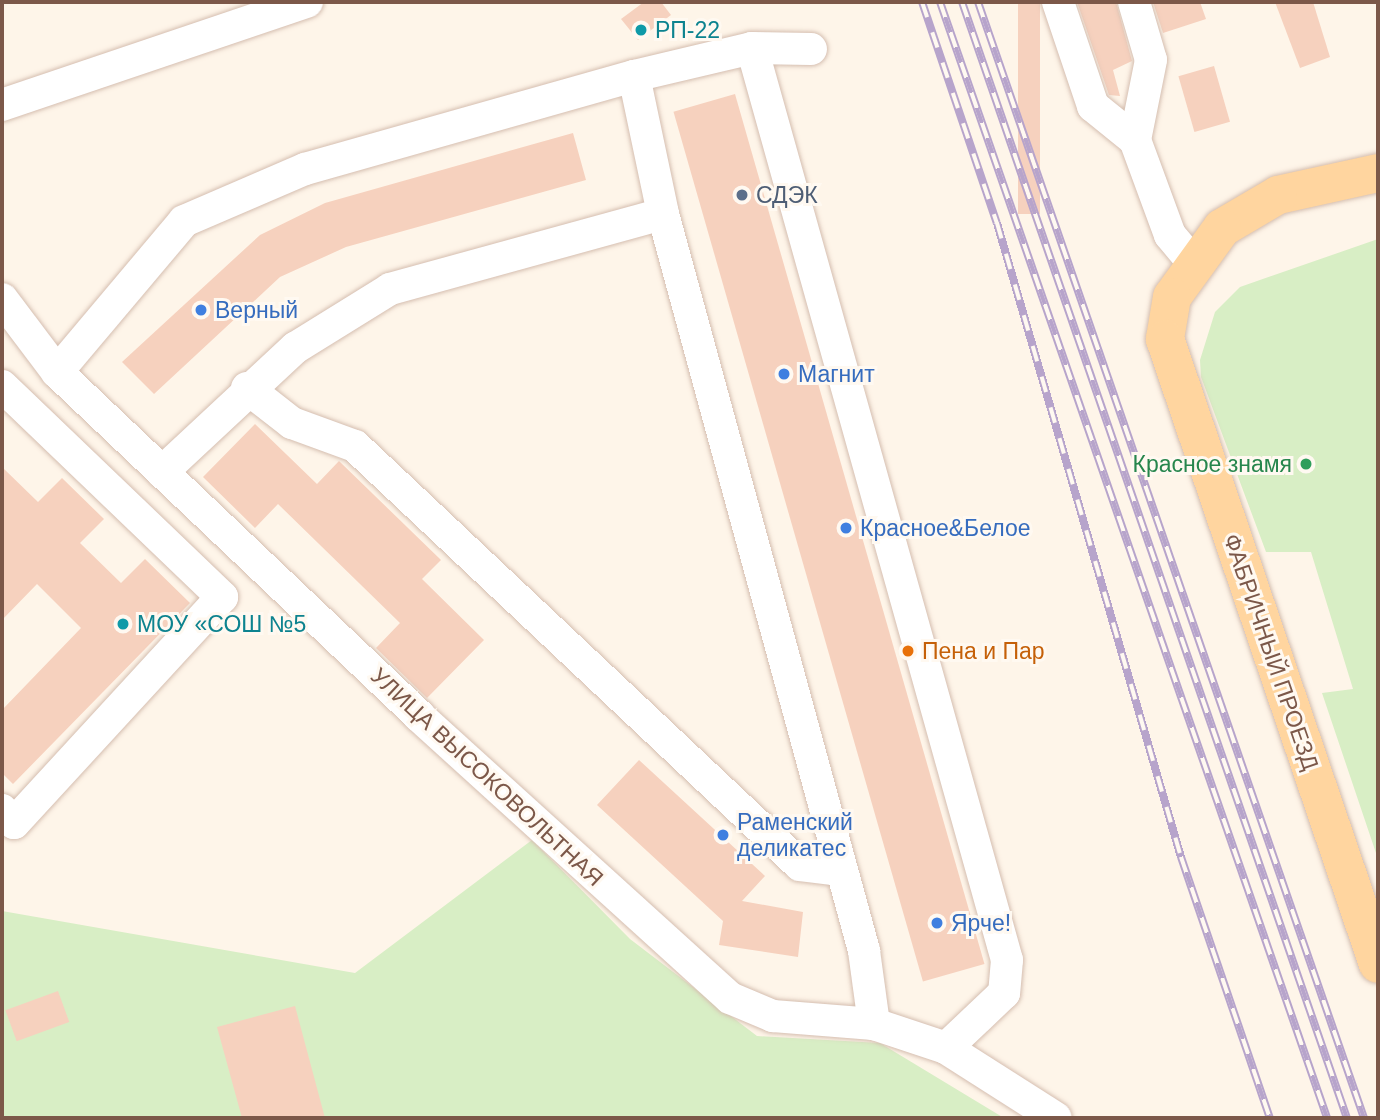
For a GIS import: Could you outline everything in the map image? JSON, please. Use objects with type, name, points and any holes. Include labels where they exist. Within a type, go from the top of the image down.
[{"type":"main road","points":[[1195,264],[1222,228],[1248,209],[1278,195],[1378,173]]},
{"type":"main road","name":"ФАБРИЧНЫЙ ПРОЕЗД","points":[[1195,264],[1172,297],[1165,339],[1378,964]]},
{"type":"street","points":[[2,105],[307,2]]},
{"type":"street","points":[[1058,2],[1093,106],[1135,140],[1170,235],[1195,264]]},
{"type":"street","points":[[1133,2],[1151,60],[1135,140]]},
{"type":"street","points":[[57,372],[184,221],[305,169],[634,76],[752,48],[811,49]]},
{"type":"street","points":[[752,48],[1007,960],[1004,993],[946,1048]]},
{"type":"street","points":[[634,76],[663,214],[864,951],[874,1024]]},
{"type":"street","points":[[162,472],[247,388],[295,348],[390,289],[663,214]]},
{"type":"street","name":"УЛИЦА ВЫСОКОВОЛЬТНАЯ","points":[[2,299],[57,372],[429,725],[730,998],[773,1016],[874,1024],[946,1048],[1056,1118]]},
{"type":"street","points":[[2,386],[222,597],[15,822],[2,810]]},
{"type":"street","points":[[247,388],[292,423],[355,446],[800,865],[841,870]]},
{"type":"green space","name":"Красное знамя","points":[[1378,239],[1378,859],[1322,693],[1353,689],[1311,552],[1266,552],[1201,377],[1200,360],[1215,312],[1240,287]]},
{"type":"green space","points":[[532,840],[630,939],[757,1036],[880,1043],[1004,1118],[2,1118],[2,911],[355,973]]},
{"type":"building","name":"РП-22","points":[[644,2],[661,2],[671,15],[638,40],[621,19]]},
{"type":"building","points":[[1018,2],[1040,2],[1040,214],[1018,214]]},
{"type":"building","points":[[1077,2],[1116,2],[1132,61],[1113,70],[1120,96],[1109,95]]},
{"type":"building","points":[[1153,2],[1200,2],[1206,19],[1163,33]]},
{"type":"building","points":[[1275,2],[1313,2],[1330,57],[1300,68]]},
{"type":"building","points":[[1214,66],[1230,122],[1194,132],[1178,76]]},
{"type":"building","points":[[735,94],[984,964],[923,982],[673,112]]},
{"type":"building","points":[[573,133],[586,180],[346,247],[280,277],[154,394],[122,362],[260,235],[325,203]]},
{"type":"building","points":[[255,424],[317,484],[339,461],[441,560],[422,579],[484,640],[427,698],[376,648],[400,623],[278,504],[255,528],[203,477]]},
{"type":"building","name":"МОУ «СОШ №5","points":[[2,467],[38,502],[62,478],[104,519],[80,543],[121,583],[145,559],[190,603],[13,784],[2,773],[2,710],[81,628],[37,584],[2,620]]},
{"type":"building","points":[[639,760],[765,876],[742,901],[803,912],[798,957],[719,945],[723,921],[597,805]]},
{"type":"building","points":[[58,991],[69,1022],[17,1041],[5,1010]]},
{"type":"building","points":[[295,1006],[325,1118],[242,1118],[217,1027]]},
{"type":"railway","points":[[922,2],[997,223],[1181,857],[1270,1118]]},
{"type":"railway","points":[[940,2],[1327,1118]]},
{"type":"railway","points":[[962,2],[1347,1118]]},
{"type":"railway","points":[[978,2],[1364,1118]]},
{"type":"place","name":"РП-22","points":[[641,30]]},
{"type":"place","name":"СДЭК","points":[[742,195]]},
{"type":"place","name":"Верный","points":[[201,310]]},
{"type":"place","name":"Магнит","points":[[784,374]]},
{"type":"place","name":"Красное знамя","points":[[1306,464]]},
{"type":"place","name":"Красное&Белое","points":[[846,528]]},
{"type":"place","name":"МОУ «СОШ №5","points":[[123,624]]},
{"type":"place","name":"Пена и Пар","points":[[908,651]]},
{"type":"place","name":"Раменский деликатес","points":[[723,835]]},
{"type":"place","name":"Ярче!","points":[[937,923]]}]
